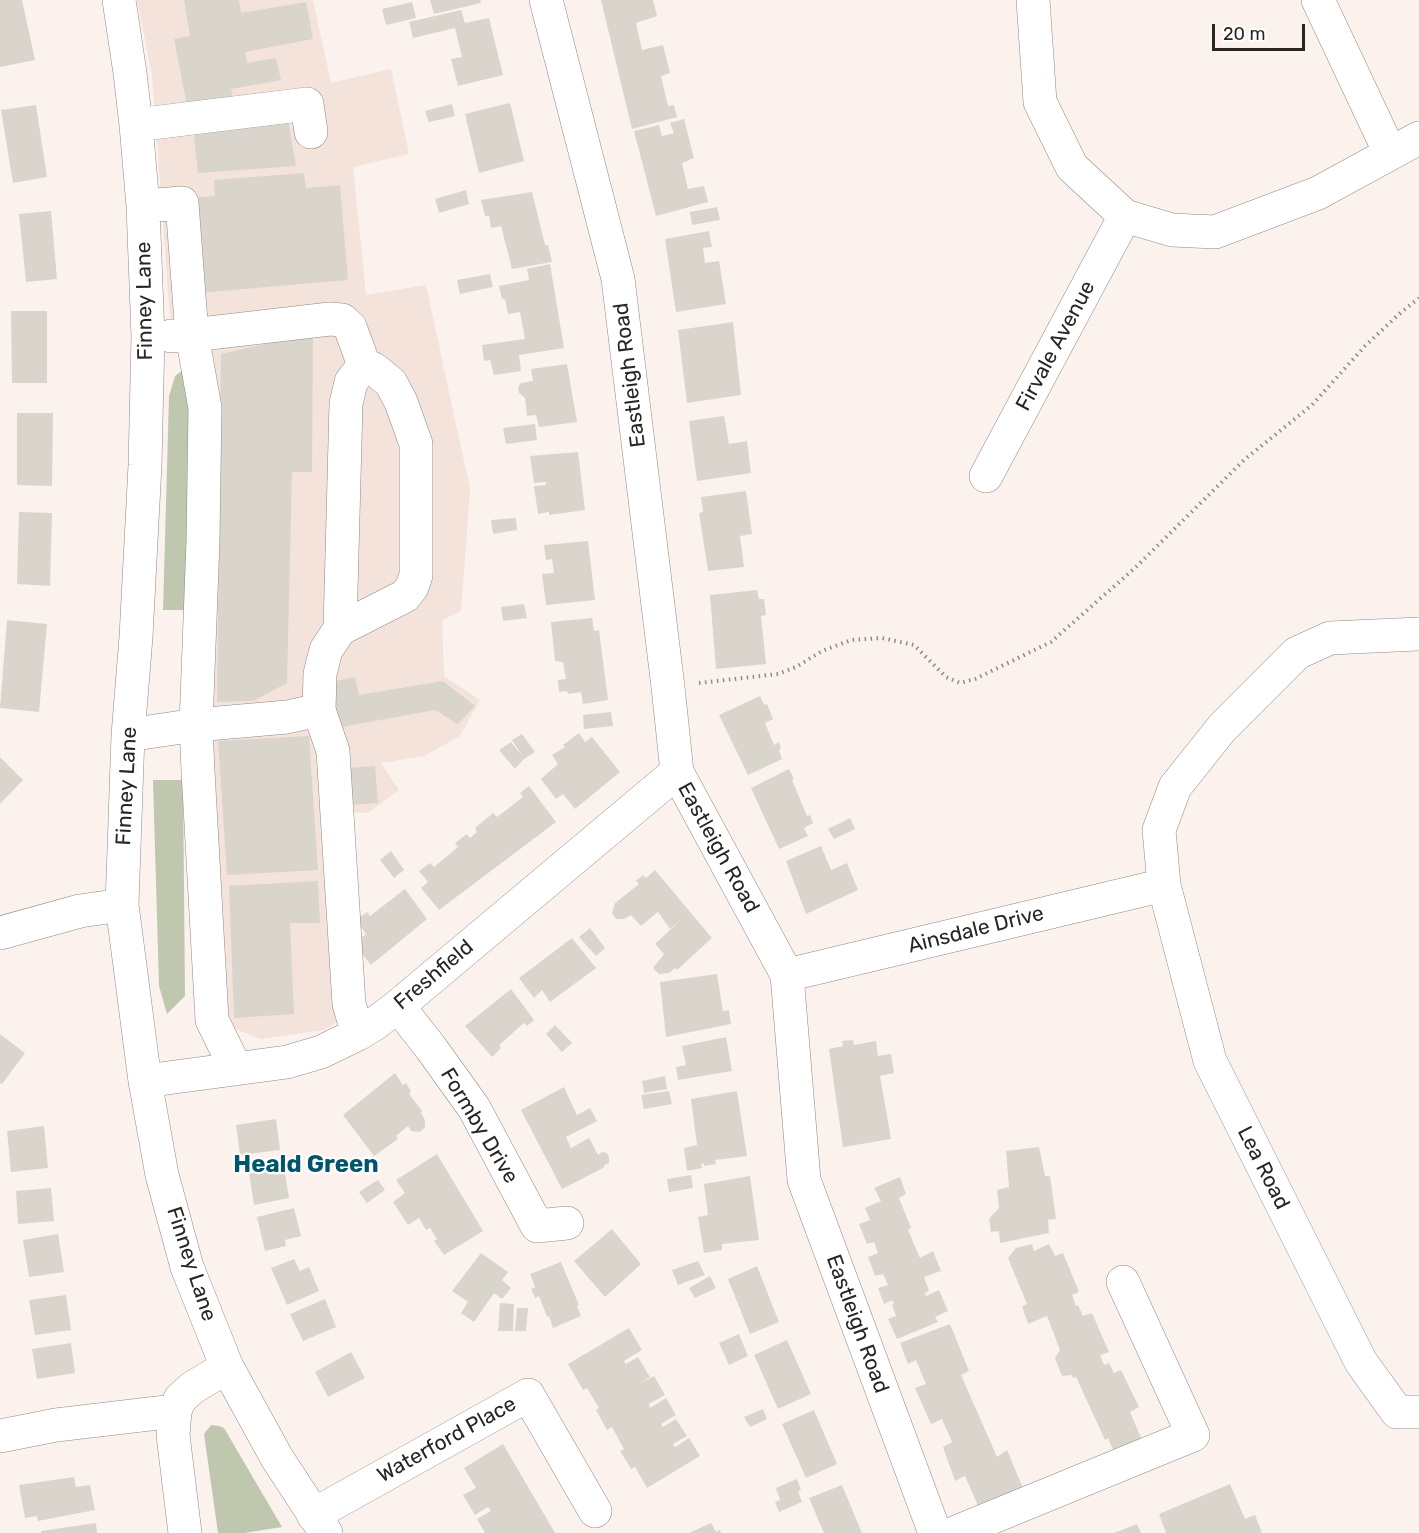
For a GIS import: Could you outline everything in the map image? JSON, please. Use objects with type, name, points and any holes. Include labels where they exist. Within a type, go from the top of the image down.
[{"type":"street","name":"Finney Lane","points":[[119,0],[130,73],[143,206],[148,337],[140,575],[128,735],[122,905],[145,1081],[162,1175],[187,1267],[227,1367],[277,1458],[320,1524]]},
{"type":"street","name":"Eastleigh Road","points":[[546,0],[618,279],[668,687],[676,772],[787,975],[804,1180],[935,1533]]},
{"type":"street","points":[[1033,0],[1040,102],[1072,167],[1125,216],[1172,230],[1215,232],[1318,193],[1419,138]]},
{"type":"street","points":[[1318,0],[1390,153]]},
{"type":"street","points":[[136,125],[307,104],[311,132]]},
{"type":"street","points":[[143,206],[182,203],[192,335],[205,408],[196,725],[212,1020],[236,1069]]},
{"type":"street","name":"Firvale Avenue","points":[[986,476],[1125,216]]},
{"type":"street","points":[[148,337],[192,335],[330,319],[342,320],[350,327],[364,365],[374,369],[391,383],[401,402],[416,444],[416,575],[412,587],[405,596],[340,629],[326,650],[320,674],[319,710],[333,751],[349,1004],[358,1034]]},
{"type":"street","points":[[340,629],[346,404],[351,382],[364,365]]},
{"type":"street","points":[[1164,885],[1159,830],[1175,787],[1222,728],[1297,653],[1330,638],[1419,634]]},
{"type":"street","points":[[128,735],[196,725],[286,717],[319,710]]},
{"type":"street","name":"Freshfield","points":[[145,1081],[286,1062],[321,1052],[373,1026],[676,772]]},
{"type":"street","name":"Ainsdale Drive","points":[[787,975],[1164,885]]},
{"type":"street","name":"Lea Road","points":[[1164,885],[1210,1061],[1361,1362],[1397,1412],[1419,1412]]},
{"type":"street","points":[[0,933],[80,911],[122,905]]},
{"type":"street","name":"Formby Drive","points":[[398,1006],[474,1108],[537,1226],[567,1223]]},
{"type":"street","points":[[954,1533],[1193,1435],[1123,1282]]},
{"type":"street","points":[[185,1533],[173,1435],[175,1411],[180,1399],[192,1388],[227,1367]]},
{"type":"street","name":"Waterford Place","points":[[320,1524],[528,1395],[595,1510]]},
{"type":"street","points":[[0,1436],[56,1425],[175,1411]]},
{"type":"path","points":[[668,687],[778,674],[796,667],[822,651],[851,640],[882,638],[914,645],[946,677],[960,683],[975,679],[1051,642],[1136,567],[1244,460],[1312,405],[1365,346],[1419,298]]},
{"type":"shaded area","points":[[137,0],[313,0],[331,83],[391,69],[409,154],[353,167],[366,295],[426,285],[470,489],[461,611],[442,620],[444,676],[480,700],[460,736],[424,756],[381,763],[399,790],[368,813],[345,812],[354,985],[367,1004],[324,1030],[261,1039],[212,1020],[198,318],[170,319],[152,75]]},
{"type":"green space","points":[[187,367],[193,408],[190,610],[163,610],[169,396],[175,376]]},
{"type":"green space","points":[[153,780],[183,780],[185,996],[167,1014],[159,986]]},
{"type":"green space","points":[[211,1425],[224,1428],[282,1527],[244,1533],[218,1533],[204,1434]]},
{"type":"building","points":[[0,0],[22,0],[35,60],[0,67]]},
{"type":"building","points":[[184,0],[239,0],[241,13],[306,2],[313,39],[245,52],[247,63],[276,58],[281,80],[231,89],[233,98],[187,106],[174,39],[190,36]]},
{"type":"building","points":[[430,0],[480,0],[481,3],[434,14]]},
{"type":"building","points":[[601,0],[653,0],[657,16],[636,23],[642,50],[663,45],[670,73],[661,76],[668,106],[674,105],[677,117],[632,129]]},
{"type":"building","points":[[412,2],[416,18],[386,25],[382,9]]},
{"type":"building","points":[[461,10],[465,23],[489,18],[503,75],[458,86],[451,59],[462,57],[455,28],[413,38],[409,22]]},
{"type":"building","points":[[510,103],[524,161],[479,173],[465,114]]},
{"type":"building","points":[[452,104],[455,116],[429,122],[425,111]]},
{"type":"building","points":[[36,105],[47,177],[13,183],[1,110]]},
{"type":"building","points":[[287,114],[296,166],[198,173],[193,125]]},
{"type":"building","points":[[684,119],[694,158],[682,163],[688,189],[704,186],[708,202],[656,216],[634,131],[659,125],[662,136],[674,133],[670,123]]},
{"type":"building","points":[[304,173],[306,188],[340,185],[348,280],[198,293],[189,198],[215,196],[214,180]]},
{"type":"building","points":[[466,190],[469,204],[439,213],[435,199]]},
{"type":"building","points":[[532,192],[545,245],[548,245],[552,262],[512,269],[501,226],[491,228],[489,216],[485,216],[481,200]]},
{"type":"building","points":[[717,207],[720,220],[692,225],[690,212]]},
{"type":"building","points":[[51,211],[57,279],[26,282],[19,214]]},
{"type":"building","points":[[709,231],[712,247],[703,248],[705,263],[719,261],[726,304],[676,312],[665,239]]},
{"type":"building","points":[[550,264],[564,348],[519,355],[521,371],[494,375],[490,360],[484,361],[482,345],[525,339],[520,312],[508,314],[499,286],[529,280],[527,269]]},
{"type":"building","points":[[490,274],[493,287],[460,294],[457,280]]},
{"type":"building","points":[[11,311],[47,311],[47,383],[12,383]]},
{"type":"building","points":[[733,322],[741,395],[687,403],[678,330]]},
{"type":"building","points":[[313,333],[312,472],[292,472],[287,683],[253,701],[217,702],[221,354]]},
{"type":"building","points":[[567,364],[577,422],[539,427],[536,415],[527,416],[525,398],[519,393],[518,387],[521,383],[533,381],[531,369]]},
{"type":"building","points":[[17,413],[53,413],[52,486],[17,485]]},
{"type":"building","points":[[724,416],[729,444],[747,441],[751,473],[697,481],[689,421]]},
{"type":"building","points":[[535,424],[537,440],[506,444],[503,428]]},
{"type":"building","points":[[578,452],[585,510],[549,515],[549,512],[538,514],[534,486],[546,485],[546,482],[534,483],[530,456]]},
{"type":"building","points":[[746,491],[752,534],[740,536],[744,567],[708,571],[699,513],[703,512],[701,497]]},
{"type":"building","points":[[19,512],[52,513],[50,586],[17,584]]},
{"type":"building","points":[[516,518],[517,530],[493,534],[491,520]]},
{"type":"building","points":[[588,541],[595,600],[546,605],[542,574],[554,573],[552,559],[546,560],[544,545]]},
{"type":"building","points":[[757,590],[759,599],[764,599],[766,615],[761,616],[766,664],[716,669],[710,595]]},
{"type":"building","points":[[524,604],[527,618],[503,621],[501,607]]},
{"type":"building","points":[[592,618],[594,631],[599,630],[608,700],[583,704],[581,692],[568,694],[567,691],[559,692],[558,680],[566,679],[563,662],[555,661],[551,622]]},
{"type":"building","points":[[7,620],[47,624],[39,712],[0,708]]},
{"type":"building","points":[[355,677],[359,695],[443,681],[475,706],[458,724],[435,710],[336,728],[330,682]]},
{"type":"building","points":[[760,696],[764,705],[767,704],[773,719],[765,723],[774,745],[779,742],[782,759],[748,775],[719,715]]},
{"type":"building","points":[[611,712],[613,726],[584,729],[583,715]]},
{"type":"building","points":[[579,733],[585,742],[592,737],[620,772],[575,809],[563,794],[556,799],[541,779],[558,764],[552,755],[565,747],[563,745]]},
{"type":"building","points":[[522,734],[535,752],[515,769],[499,750],[511,742],[523,757],[512,740]]},
{"type":"building","points":[[309,736],[318,870],[227,875],[218,741]]},
{"type":"building","points":[[0,757],[23,780],[0,804]]},
{"type":"building","points":[[375,766],[378,803],[350,805],[348,768]]},
{"type":"building","points":[[789,769],[807,816],[810,815],[813,823],[804,828],[808,836],[779,849],[751,788]]},
{"type":"building","points":[[529,786],[556,822],[439,910],[421,888],[428,882],[419,871],[430,863],[434,867],[458,847],[455,843],[467,834],[470,838],[477,832],[475,828],[493,813],[497,817],[523,797],[520,793]]},
{"type":"building","points":[[850,818],[855,829],[834,839],[828,829]]},
{"type":"building","points":[[821,846],[831,870],[847,863],[858,890],[806,914],[786,861]]},
{"type":"building","points":[[391,851],[404,870],[394,878],[380,860]]},
{"type":"building","points":[[655,870],[712,938],[677,970],[675,968],[669,973],[659,974],[653,968],[664,954],[655,944],[683,918],[670,929],[658,912],[641,926],[631,915],[624,919],[616,919],[612,913],[615,903],[639,884],[636,881],[643,875],[646,878]]},
{"type":"building","points":[[318,881],[320,923],[290,923],[294,1014],[234,1018],[229,886]]},
{"type":"building","points":[[405,889],[427,919],[371,965],[354,944],[366,934],[356,920],[367,912],[370,916]]},
{"type":"building","points":[[590,928],[605,948],[596,956],[579,937]]},
{"type":"building","points":[[572,938],[596,968],[550,1002],[542,990],[534,998],[519,978]]},
{"type":"building","points":[[717,974],[723,1011],[729,1010],[731,1024],[666,1037],[660,982]]},
{"type":"building","points":[[511,989],[534,1020],[527,1026],[524,1023],[499,1045],[501,1048],[492,1057],[465,1026]]},
{"type":"building","points":[[555,1025],[572,1043],[562,1052],[546,1034]]},
{"type":"building","points":[[0,1034],[25,1053],[2,1084],[0,1083]]},
{"type":"building","points":[[726,1037],[732,1071],[678,1080],[676,1067],[686,1065],[682,1046]]},
{"type":"building","points":[[853,1040],[854,1045],[876,1041],[878,1056],[891,1054],[894,1073],[880,1076],[891,1139],[843,1147],[829,1049],[843,1046],[842,1041]]},
{"type":"building","points":[[395,1073],[403,1085],[406,1083],[411,1091],[409,1094],[422,1111],[425,1127],[420,1132],[411,1131],[408,1126],[396,1136],[398,1139],[374,1156],[343,1115]]},
{"type":"building","points":[[665,1076],[667,1089],[644,1093],[642,1081]]},
{"type":"building","points":[[564,1087],[577,1115],[590,1108],[597,1121],[566,1137],[571,1148],[589,1138],[598,1155],[602,1152],[607,1153],[609,1163],[562,1189],[521,1110]]},
{"type":"building","points":[[669,1091],[672,1104],[644,1109],[641,1095]]},
{"type":"building","points":[[737,1091],[747,1156],[715,1160],[716,1164],[704,1166],[704,1163],[701,1164],[702,1168],[687,1171],[684,1148],[697,1145],[691,1099]]},
{"type":"building","points":[[276,1119],[280,1150],[240,1155],[236,1125]]},
{"type":"building","points":[[44,1126],[48,1168],[11,1172],[7,1131]]},
{"type":"building","points":[[1039,1147],[1045,1176],[1050,1176],[1056,1219],[1048,1220],[1049,1233],[1000,1243],[999,1231],[991,1232],[989,1219],[999,1208],[997,1190],[1009,1187],[1006,1151]]},
{"type":"building","points":[[437,1154],[483,1231],[444,1255],[434,1241],[437,1239],[430,1228],[426,1230],[419,1218],[408,1225],[393,1202],[405,1193],[396,1180]]},
{"type":"building","points":[[284,1167],[289,1198],[254,1205],[249,1173]]},
{"type":"building","points":[[691,1175],[693,1188],[669,1192],[667,1179]]},
{"type":"building","points":[[750,1176],[759,1240],[722,1244],[722,1250],[704,1253],[698,1217],[708,1215],[704,1184]]},
{"type":"building","points":[[900,1177],[906,1194],[899,1198],[911,1228],[908,1230],[920,1258],[933,1251],[941,1271],[924,1277],[929,1291],[925,1293],[926,1296],[939,1290],[948,1311],[935,1317],[938,1322],[897,1339],[888,1319],[896,1316],[892,1305],[894,1304],[892,1300],[884,1304],[878,1288],[888,1285],[883,1274],[875,1276],[868,1257],[878,1253],[874,1242],[867,1244],[859,1224],[870,1220],[865,1208],[881,1201],[874,1188]]},
{"type":"building","points":[[378,1180],[385,1190],[367,1203],[359,1192]]},
{"type":"building","points":[[51,1188],[54,1221],[18,1224],[16,1191]]},
{"type":"building","points":[[294,1208],[301,1236],[285,1240],[286,1246],[265,1251],[257,1217]]},
{"type":"building","points":[[612,1229],[641,1264],[605,1297],[574,1261]]},
{"type":"building","points":[[58,1234],[64,1272],[29,1277],[23,1240]]},
{"type":"building","points":[[1032,1244],[1034,1251],[1049,1244],[1055,1256],[1063,1253],[1079,1292],[1072,1295],[1076,1306],[1078,1305],[1083,1316],[1092,1313],[1109,1352],[1100,1355],[1104,1365],[1109,1363],[1114,1373],[1121,1370],[1139,1407],[1130,1412],[1142,1440],[1114,1452],[1108,1438],[1105,1440],[1076,1377],[1062,1376],[1055,1358],[1060,1350],[1047,1316],[1028,1324],[1022,1306],[1027,1304],[1008,1258],[1016,1248]]},
{"type":"building","points":[[481,1253],[508,1272],[502,1280],[511,1288],[502,1299],[494,1293],[474,1322],[461,1313],[468,1302],[452,1291]]},
{"type":"building","points":[[294,1259],[300,1271],[309,1267],[319,1291],[287,1305],[271,1268]]},
{"type":"building","points":[[698,1261],[705,1275],[678,1285],[672,1270]]},
{"type":"building","points":[[561,1262],[579,1305],[577,1306],[581,1316],[553,1328],[539,1296],[535,1298],[531,1289],[535,1287],[530,1274]]},
{"type":"building","points":[[757,1266],[779,1322],[750,1334],[728,1279]]},
{"type":"building","points":[[710,1276],[716,1288],[695,1298],[689,1288]]},
{"type":"building","points":[[66,1295],[71,1330],[35,1335],[29,1300]]},
{"type":"building","points":[[325,1299],[336,1327],[303,1341],[290,1314]]},
{"type":"building","points":[[500,1303],[514,1304],[513,1331],[498,1331]]},
{"type":"building","points":[[517,1308],[528,1308],[526,1331],[515,1331]]},
{"type":"building","points":[[950,1324],[969,1371],[961,1375],[997,1457],[1007,1450],[1023,1488],[980,1510],[965,1476],[955,1481],[943,1447],[952,1442],[942,1419],[931,1424],[915,1388],[926,1384],[916,1360],[908,1364],[900,1343]]},
{"type":"building","points":[[629,1328],[642,1350],[624,1361],[626,1364],[638,1357],[650,1377],[637,1385],[654,1376],[665,1395],[649,1404],[650,1408],[666,1398],[676,1415],[661,1424],[663,1427],[676,1419],[687,1436],[673,1444],[675,1447],[689,1438],[700,1456],[647,1488],[635,1467],[631,1469],[620,1451],[624,1449],[612,1427],[607,1430],[596,1410],[599,1408],[587,1388],[583,1390],[568,1364]]},
{"type":"building","points":[[739,1334],[748,1356],[729,1365],[719,1343]]},
{"type":"building","points":[[787,1340],[811,1394],[778,1409],[754,1355]]},
{"type":"building","points":[[71,1343],[75,1373],[37,1379],[32,1349]]},
{"type":"building","points":[[351,1352],[365,1378],[328,1397],[315,1372]]},
{"type":"building","points":[[763,1409],[767,1419],[750,1427],[744,1417]]},
{"type":"building","points":[[814,1410],[837,1464],[806,1478],[782,1424]]},
{"type":"building","points":[[503,1444],[555,1533],[485,1533],[477,1519],[491,1511],[488,1507],[475,1515],[463,1495],[476,1488],[464,1468]]},
{"type":"building","points":[[74,1477],[76,1487],[90,1485],[95,1510],[38,1521],[37,1516],[25,1518],[19,1485]]},
{"type":"building","points":[[797,1479],[802,1502],[779,1512],[775,1502],[780,1500],[776,1488]]},
{"type":"building","points":[[1230,1484],[1245,1519],[1255,1515],[1262,1533],[1166,1533],[1159,1514]]},
{"type":"building","points":[[842,1485],[862,1533],[824,1533],[809,1498]]},
{"type":"building","points":[[96,1523],[97,1533],[41,1533],[41,1531]]},
{"type":"building","points":[[711,1523],[716,1532],[720,1530],[721,1533],[689,1533]]},
{"type":"building","points":[[1137,1524],[1141,1533],[1114,1533]]},
{"type":"district","name":"Heald Green","points":[[306,1165]]}]
